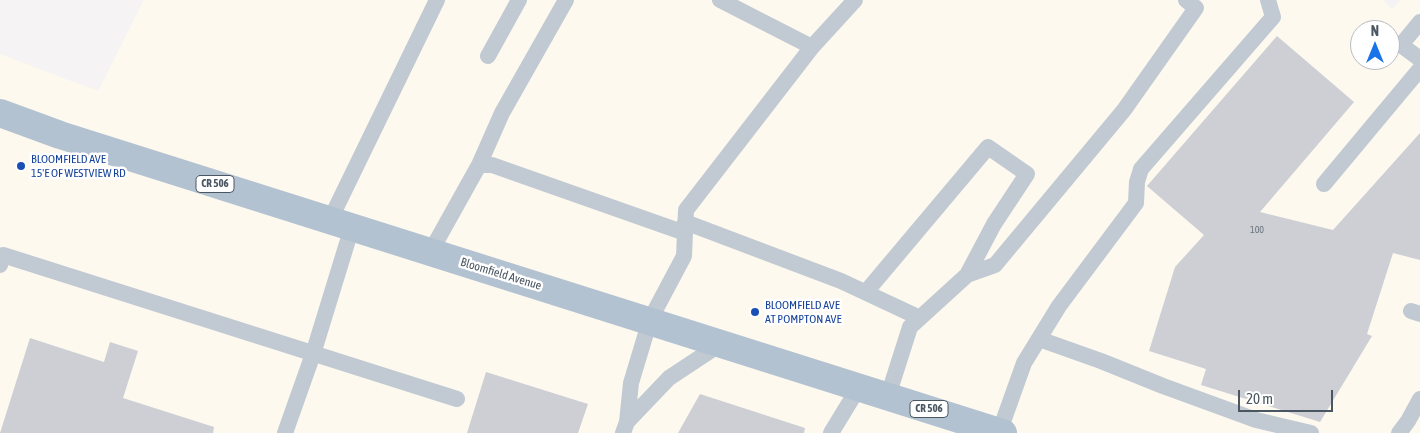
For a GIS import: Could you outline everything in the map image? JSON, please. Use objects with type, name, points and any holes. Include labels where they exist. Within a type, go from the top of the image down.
[{"type":"main road","name":"Bloomfield Avenue","points":[[0,112],[60,135],[650,320],[1000,433]]},
{"type":"lane","points":[[285,433],[313,354],[341,223],[437,0]]},
{"type":"lane","points":[[488,56],[519,0]]},
{"type":"lane","points":[[431,252],[479,165],[502,113],[566,0]]},
{"type":"lane","points":[[720,0],[812,48]]},
{"type":"lane","points":[[625,427],[631,383],[650,320],[684,256],[686,210],[812,48],[855,0]]},
{"type":"lane","points":[[967,275],[995,265],[1124,110],[1196,8],[1186,0]]},
{"type":"lane","points":[[1000,433],[1024,362],[1059,306],[1136,203],[1137,182],[1141,169],[1273,17],[1268,0]]},
{"type":"lane","points":[[1420,22],[1402,45],[1420,59]]},
{"type":"lane","points":[[1324,184],[1420,68]]},
{"type":"lane","points":[[866,292],[988,147],[1027,174],[994,224],[967,275],[910,326],[888,396]]},
{"type":"lane","points":[[479,165],[492,165],[841,281],[920,318]]},
{"type":"lane","points":[[0,265],[3,255],[458,399]]},
{"type":"lane","points":[[1038,339],[1256,420],[1311,433]]},
{"type":"lane","points":[[625,427],[670,378],[722,343]]},
{"type":"lane","points":[[831,433],[859,387]]},
{"type":"lane","points":[[1399,433],[1420,400]]},
{"type":"shaded area","points":[[144,0],[1383,0],[1392,9],[1401,0],[1420,0],[1420,433],[0,433],[0,54],[98,91]]},
{"type":"building","points":[[1277,36],[1354,102],[1260,212],[1333,230],[1420,133],[1420,260],[1393,253],[1367,334],[1372,336],[1320,422],[1201,385],[1206,369],[1149,351],[1175,267],[1204,235],[1147,186]]},
{"type":"building","points":[[30,338],[104,362],[110,342],[138,351],[123,398],[214,427],[213,433],[0,433]]},
{"type":"building","points":[[486,372],[588,404],[578,433],[467,433]]},
{"type":"building","points":[[700,394],[805,428],[804,433],[678,433]]},
{"type":"place","name":"BLOOMFIELD AVE 15'E OF WESTVIEW RD","points":[[21,166]]},
{"type":"place","name":"BLOOMFIELD AVE AT POMPTON AVE","points":[[755,312]]}]
